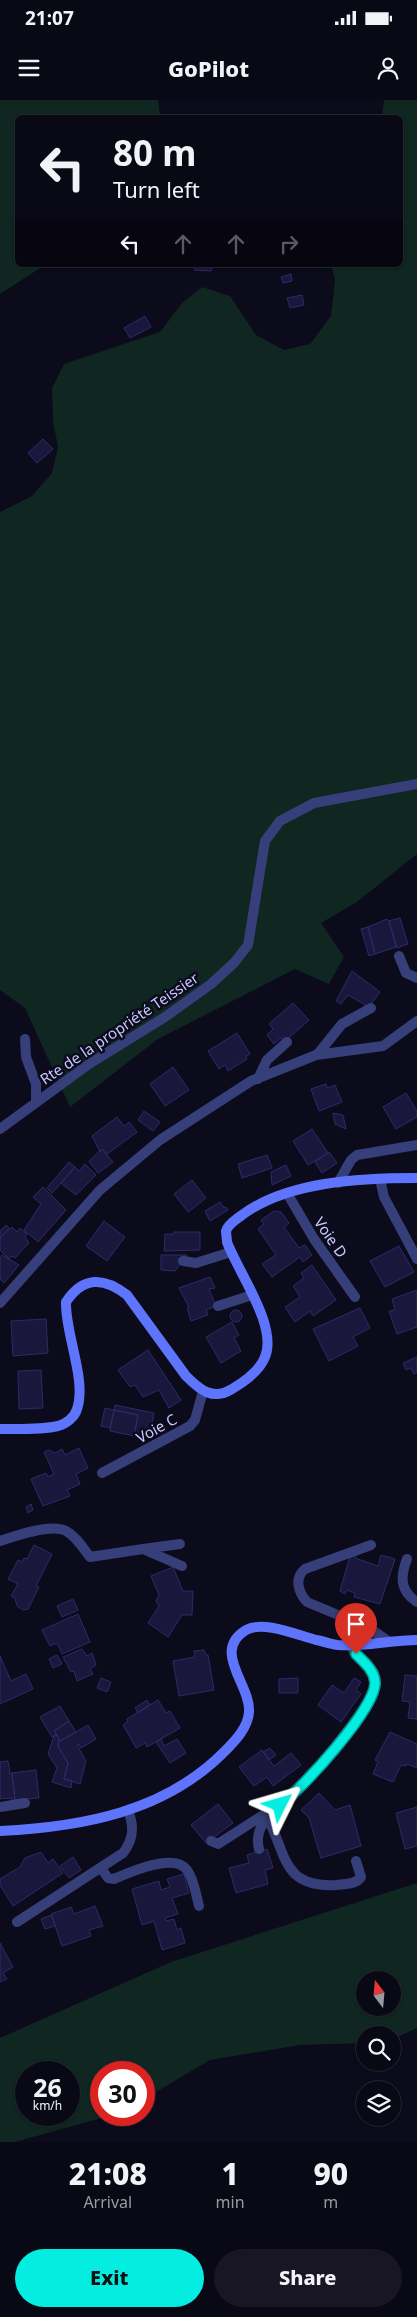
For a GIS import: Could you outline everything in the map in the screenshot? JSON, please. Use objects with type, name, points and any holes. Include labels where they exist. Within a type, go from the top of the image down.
[{"type":"main road","points":[[0,1429],[58,1426],[73,1417],[78,1409],[78,1380],[68,1328],[66,1302],[76,1290],[92,1282],[103,1282],[115,1286],[127,1295],[186,1376],[203,1392],[214,1394],[230,1391],[248,1378],[265,1358],[267,1335],[252,1295],[231,1252],[226,1230],[233,1222],[257,1205],[287,1193],[318,1185],[380,1179],[417,1178]]},
{"type":"main road","points":[[0,1831],[65,1826],[128,1811],[163,1796],[216,1760],[240,1736],[249,1713],[246,1694],[233,1667],[231,1654],[233,1644],[244,1631],[260,1626],[338,1645],[417,1640]]},
{"type":"street","name":"Rte de la propriété Teissier","points":[[0,1129],[89,1064],[194,997],[234,963],[248,945],[265,841],[280,821],[314,803],[417,784]]},
{"type":"street","points":[[399,956],[406,973],[417,978]]},
{"type":"street","points":[[317,1055],[342,1024],[370,1008]]},
{"type":"street","points":[[0,1303],[112,1179],[160,1140],[258,1078],[299,1060],[317,1055],[378,1048],[393,1040],[417,1021]]},
{"type":"street","points":[[25,1039],[26,1057],[36,1084],[36,1102]]},
{"type":"street","points":[[258,1078],[267,1060],[287,1042]]},
{"type":"street","points":[[338,1183],[351,1160],[357,1155],[417,1145]]},
{"type":"street","points":[[380,1179],[384,1197],[417,1259]]},
{"type":"street","name":"Voie D","points":[[287,1193],[314,1240],[355,1297]]},
{"type":"street","points":[[183,1261],[196,1263],[231,1252]]},
{"type":"street","points":[[218,1306],[252,1295]]},
{"type":"street","name":"Voie C","points":[[102,1473],[190,1426],[196,1420],[203,1392]]},
{"type":"street","points":[[0,1541],[51,1528],[65,1530],[74,1536],[90,1557],[180,1544]]},
{"type":"street","points":[[371,1545],[305,1569],[300,1576],[298,1588],[300,1594],[307,1602],[369,1628],[388,1641]]},
{"type":"street","points":[[143,1549],[182,1566]]},
{"type":"street","points":[[407,1559],[401,1574],[403,1587],[417,1602]]},
{"type":"street","points":[[259,1849],[256,1840],[258,1832],[268,1814],[293,1796],[320,1766],[364,1710],[372,1696],[376,1684],[374,1673],[356,1654],[350,1644]]},
{"type":"street","points":[[0,1807],[26,1803]]},
{"type":"street","points":[[18,1922],[123,1853],[130,1843],[132,1831],[128,1811]]},
{"type":"street","points":[[211,1841],[218,1844],[261,1815],[268,1814]]},
{"type":"street","points":[[268,1814],[287,1866],[296,1876],[309,1882],[324,1885],[355,1882],[360,1877],[356,1861]]},
{"type":"street","points":[[101,1868],[108,1878],[114,1879],[158,1864],[179,1863],[187,1869],[199,1906]]},
{"type":"green space","points":[[0,100],[158,100],[160,115],[15,115],[15,267],[42,267],[0,294]]},
{"type":"green space","points":[[384,100],[417,100],[417,854],[357,902],[321,923],[344,957],[329,984],[295,969],[158,1039],[70,1107],[25,1008],[0,990],[0,512],[32,496],[52,473],[58,447],[53,421],[52,388],[64,364],[160,332],[182,303],[202,287],[230,296],[256,335],[284,350],[310,344],[331,316],[335,279],[332,267],[403,267],[403,115],[382,115]]},
{"type":"green space","points":[[417,1883],[417,2028],[401,2035],[401,2026],[356,2026],[356,2043],[300,2045],[210,2060],[155,2092],[155,2061],[90,2061],[90,2121],[80,2124],[80,2061],[15,2061],[15,2126],[72,2126],[15,2142],[0,2142],[0,2038],[171,1962]]},
{"type":"building","points":[[194,267],[212,267],[211,271],[194,270]]},
{"type":"building","points":[[291,274],[292,281],[283,283],[281,277]]},
{"type":"building","points":[[302,295],[304,305],[290,308],[287,298]]},
{"type":"building","points":[[145,316],[151,327],[130,338],[124,328]]},
{"type":"building","points":[[43,439],[53,449],[37,463],[28,453]]},
{"type":"building","points":[[400,918],[408,944],[397,948],[389,921]]},
{"type":"building","points":[[387,919],[396,947],[375,954],[368,927]]},
{"type":"building","points":[[368,927],[375,954],[369,956],[361,929]]},
{"type":"building","points":[[352,971],[380,992],[369,1007],[348,995],[341,1004],[336,1001]]},
{"type":"building","points":[[293,1003],[309,1020],[284,1042],[281,1038],[274,1044],[267,1035],[273,1029],[269,1024]]},
{"type":"building","points":[[237,1033],[250,1054],[246,1056],[247,1059],[228,1071],[225,1065],[219,1069],[208,1051]]},
{"type":"building","points":[[173,1067],[189,1090],[165,1106],[150,1084]]},
{"type":"building","points":[[326,1084],[327,1088],[335,1085],[342,1102],[319,1111],[311,1089]]},
{"type":"building","points":[[406,1093],[417,1111],[417,1117],[396,1129],[383,1107]]},
{"type":"building","points":[[144,1111],[160,1122],[153,1131],[138,1120]]},
{"type":"building","points":[[333,1113],[343,1115],[346,1129],[335,1124]]},
{"type":"building","points":[[117,1117],[124,1126],[129,1122],[137,1132],[107,1154],[102,1149],[100,1152],[92,1136]]},
{"type":"building","points":[[312,1129],[328,1153],[308,1165],[293,1141]]},
{"type":"building","points":[[102,1149],[113,1162],[98,1173],[89,1161]]},
{"type":"building","points":[[329,1152],[337,1163],[322,1173],[315,1162]]},
{"type":"building","points":[[267,1155],[272,1168],[242,1178],[238,1164]]},
{"type":"building","points":[[69,1162],[75,1167],[52,1193],[47,1188]]},
{"type":"building","points":[[85,1164],[96,1175],[76,1195],[61,1183],[75,1167],[79,1171]]},
{"type":"building","points":[[286,1165],[291,1176],[272,1185],[271,1172]]},
{"type":"building","points":[[192,1180],[206,1198],[188,1212],[174,1194]]},
{"type":"building","points":[[43,1187],[66,1210],[38,1242],[24,1230],[41,1204],[33,1197]]},
{"type":"building","points":[[220,1202],[228,1210],[210,1221],[205,1211]]},
{"type":"building","points":[[274,1211],[281,1212],[289,1223],[284,1227],[299,1248],[305,1245],[312,1255],[303,1262],[300,1257],[272,1277],[262,1264],[276,1255],[258,1229],[264,1224],[261,1220]]},
{"type":"building","points":[[104,1221],[125,1237],[107,1261],[86,1246]]},
{"type":"building","points":[[6,1225],[9,1228],[0,1238],[0,1231]]},
{"type":"building","points":[[12,1227],[17,1232],[20,1228],[27,1234],[25,1237],[29,1243],[15,1258],[12,1256],[9,1259],[0,1250],[0,1238]]},
{"type":"building","points":[[174,1232],[200,1232],[200,1250],[164,1251],[165,1234],[174,1234]]},
{"type":"building","points":[[399,1246],[414,1272],[385,1287],[370,1261]]},
{"type":"building","points":[[2,1255],[19,1265],[4,1283],[0,1279],[0,1258]]},
{"type":"building","points":[[161,1255],[187,1255],[175,1271],[161,1270]]},
{"type":"building","points":[[312,1265],[336,1300],[313,1316],[310,1311],[295,1322],[285,1307],[300,1297],[293,1286],[304,1278],[301,1273]]},
{"type":"building","points":[[210,1277],[215,1288],[209,1289],[216,1306],[206,1310],[208,1315],[191,1321],[187,1308],[189,1307],[179,1288]]},
{"type":"building","points":[[417,1290],[417,1327],[397,1334],[389,1311],[395,1310],[392,1299]]},
{"type":"building","points":[[360,1308],[370,1328],[353,1337],[358,1346],[329,1361],[313,1329]]},
{"type":"building","points":[[236,1310],[242,1316],[236,1322],[230,1316]]},
{"type":"building","points":[[46,1319],[48,1353],[13,1356],[11,1321]]},
{"type":"building","points":[[232,1322],[239,1335],[234,1338],[241,1351],[221,1363],[206,1337]]},
{"type":"building","points":[[148,1350],[181,1400],[169,1408],[159,1390],[143,1397],[135,1385],[130,1387],[118,1370]]},
{"type":"building","points":[[417,1357],[417,1372],[414,1374],[411,1368],[406,1370],[403,1363]]},
{"type":"building","points":[[41,1370],[43,1408],[19,1409],[18,1371]]},
{"type":"building","points":[[115,1405],[154,1413],[150,1434],[139,1432],[138,1437],[134,1436],[138,1415],[114,1410]]},
{"type":"building","points":[[105,1408],[114,1410],[110,1428],[101,1426]]},
{"type":"building","points":[[114,1410],[138,1415],[134,1436],[110,1431]]},
{"type":"building","points":[[79,1448],[88,1468],[76,1474],[80,1484],[67,1490],[70,1496],[43,1506],[31,1479],[46,1473],[48,1477],[54,1474],[44,1452],[49,1450],[55,1453],[62,1449],[65,1455]]},
{"type":"building","points":[[31,1504],[33,1510],[28,1513],[26,1507]]},
{"type":"building","points":[[34,1545],[52,1554],[36,1586],[39,1587],[28,1609],[23,1610],[17,1606],[15,1598],[11,1596],[18,1584],[8,1579],[18,1560],[22,1562],[24,1558],[27,1559]]},
{"type":"building","points":[[358,1552],[355,1558],[378,1566],[381,1555],[395,1559],[380,1604],[354,1597],[355,1593],[347,1590],[345,1594],[340,1591],[350,1556]]},
{"type":"building","points":[[173,1567],[183,1591],[193,1591],[192,1615],[182,1615],[168,1637],[148,1623],[159,1606],[156,1601],[159,1595],[151,1576]]},
{"type":"building","points":[[73,1599],[78,1610],[62,1617],[57,1606]]},
{"type":"building","points":[[78,1614],[90,1642],[62,1654],[57,1643],[50,1646],[42,1630]]},
{"type":"building","points":[[82,1649],[87,1656],[92,1653],[96,1665],[90,1669],[93,1674],[77,1681],[74,1671],[71,1672],[63,1657]]},
{"type":"building","points":[[204,1650],[206,1655],[208,1655],[214,1690],[179,1696],[173,1661],[195,1657],[194,1651]]},
{"type":"building","points":[[57,1655],[62,1664],[53,1668],[49,1659]]},
{"type":"building","points":[[0,1656],[11,1681],[26,1674],[33,1689],[0,1704]]},
{"type":"building","points":[[405,1675],[417,1676],[417,1719],[408,1718],[410,1702],[402,1701]]},
{"type":"building","points":[[101,1678],[111,1682],[107,1692],[97,1688]]},
{"type":"building","points":[[298,1678],[298,1693],[279,1693],[279,1679]]},
{"type":"building","points":[[354,1678],[361,1682],[356,1690],[361,1694],[341,1722],[318,1705],[332,1685],[344,1693]]},
{"type":"building","points":[[147,1700],[150,1705],[138,1713],[135,1708]]},
{"type":"building","points":[[158,1700],[166,1713],[170,1711],[180,1728],[147,1747],[145,1743],[136,1748],[123,1725],[128,1722],[127,1719]]},
{"type":"building","points":[[60,1706],[69,1721],[54,1731],[57,1735],[52,1737],[40,1717]]},
{"type":"building","points":[[69,1721],[76,1732],[60,1741],[54,1731]]},
{"type":"building","points":[[88,1725],[96,1739],[81,1748],[79,1744],[77,1745],[86,1761],[80,1784],[64,1779],[68,1763],[58,1746],[59,1739],[60,1741]]},
{"type":"building","points":[[390,1732],[417,1744],[417,1768],[407,1764],[406,1766],[401,1765],[393,1782],[373,1774],[378,1762],[375,1760]]},
{"type":"building","points":[[57,1735],[59,1739],[58,1746],[68,1763],[64,1779],[72,1781],[71,1788],[52,1782],[57,1768],[48,1754],[54,1736]]},
{"type":"building","points":[[161,1739],[164,1746],[177,1739],[186,1753],[170,1763],[156,1742]]},
{"type":"building","points":[[270,1748],[276,1755],[269,1760],[263,1752]]},
{"type":"building","points":[[262,1750],[274,1766],[291,1753],[301,1765],[273,1786],[267,1777],[254,1786],[239,1767]]},
{"type":"building","points":[[8,1761],[10,1774],[12,1773],[15,1800],[12,1801],[12,1798],[0,1799],[0,1762]]},
{"type":"building","points":[[36,1770],[39,1798],[15,1800],[12,1773]]},
{"type":"building","points":[[319,1793],[335,1810],[350,1805],[361,1846],[321,1858],[309,1818],[301,1810]]},
{"type":"building","points":[[218,1804],[233,1823],[206,1843],[191,1825]]},
{"type":"building","points":[[417,1807],[417,1846],[405,1849],[396,1813]]},
{"type":"building","points":[[267,1849],[273,1868],[265,1870],[268,1884],[236,1893],[229,1868],[249,1863],[247,1855]]},
{"type":"building","points":[[41,1852],[48,1863],[53,1859],[63,1873],[13,1906],[0,1885],[0,1879],[20,1867],[25,1858]]},
{"type":"building","points":[[73,1857],[81,1870],[69,1878],[60,1866]]},
{"type":"building","points":[[184,1874],[189,1893],[172,1898],[178,1914],[165,1918],[166,1921],[174,1919],[177,1930],[181,1928],[185,1943],[162,1950],[154,1921],[142,1925],[132,1889],[159,1881],[161,1890],[170,1887],[167,1879]]},
{"type":"building","points":[[95,1906],[103,1926],[89,1930],[91,1936],[62,1946],[51,1914],[71,1907],[74,1914]]},
{"type":"building","points":[[52,1915],[55,1926],[45,1929],[41,1919]]},
{"type":"building","points":[[0,1943],[13,1967],[3,1973],[7,1979],[0,1982]]},
{"type":"route","points":[[280,1805],[293,1796],[306,1783],[364,1710],[372,1696],[376,1684],[374,1673],[356,1654]]}]
